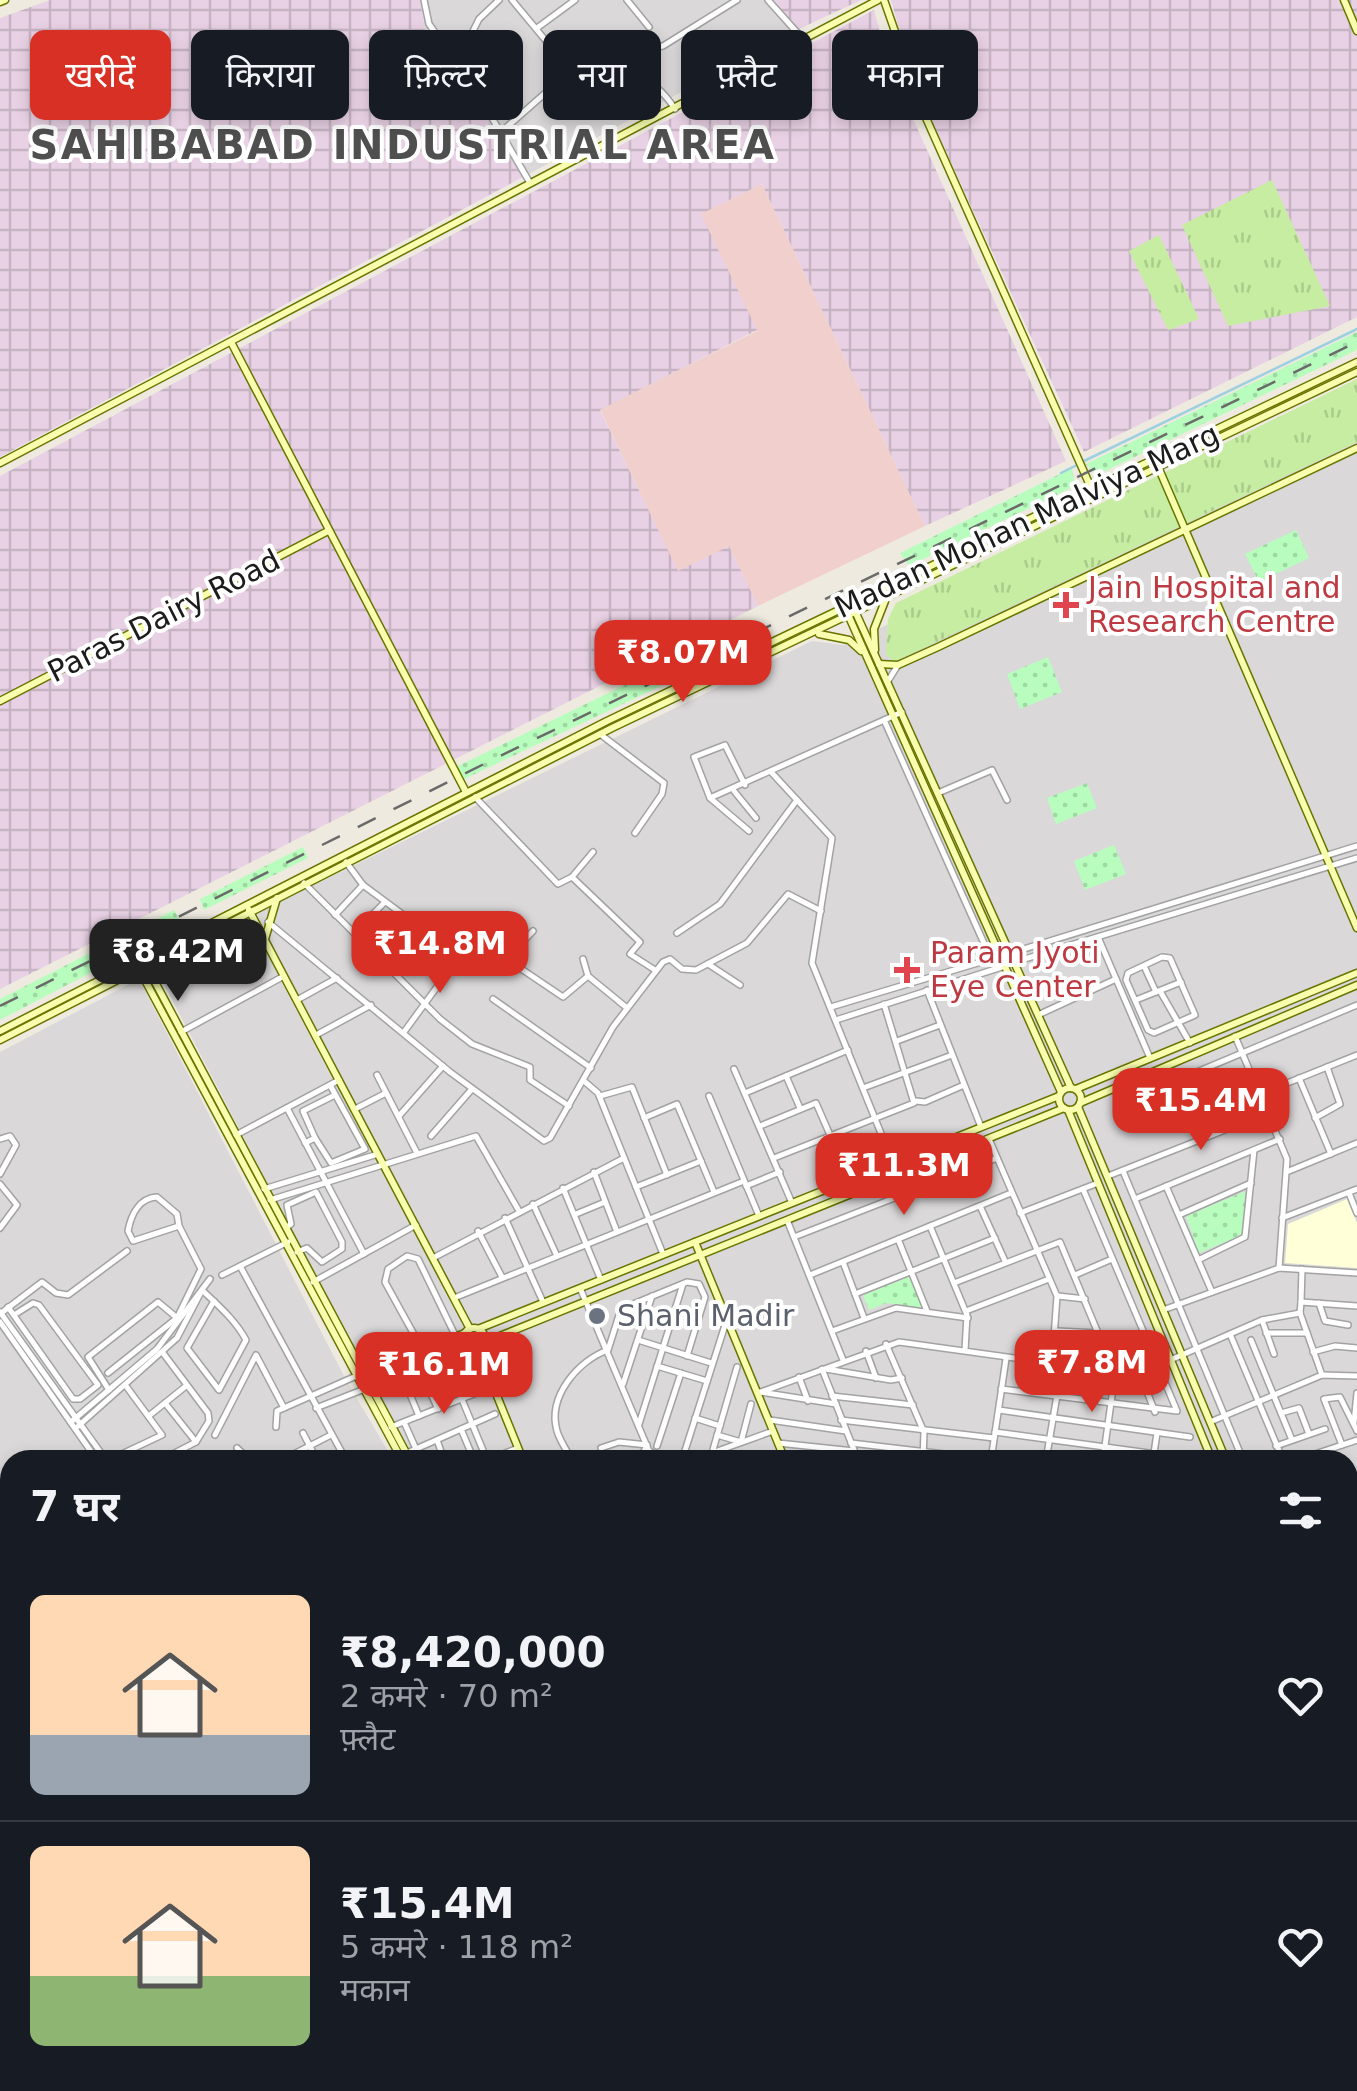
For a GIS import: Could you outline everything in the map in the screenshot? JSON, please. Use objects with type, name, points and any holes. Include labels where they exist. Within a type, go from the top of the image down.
[{"type":"street","points":[[424,0],[433,30]]},
{"type":"street","points":[[473,30],[499,0]]},
{"type":"street","points":[[512,0],[543,36]]},
{"type":"street","points":[[537,28],[575,0]]},
{"type":"street","points":[[628,0],[649,27]]},
{"type":"street","points":[[661,47],[738,0]]},
{"type":"street","points":[[768,0],[795,30]]},
{"type":"street","points":[[812,33],[881,0],[922,109],[1092,490]]},
{"type":"street","points":[[1344,0],[1357,31]]},
{"type":"street","points":[[661,90],[674,109]]},
{"type":"street","points":[[501,132],[543,95]]},
{"type":"street","points":[[0,463],[681,105]]},
{"type":"street","points":[[493,120],[530,183]]},
{"type":"street","points":[[232,344],[466,792]]},
{"type":"street","name":"Madan Mohan Malviya Marg","points":[[0,1031],[466,792],[1357,362]]},
{"type":"street","name":"Madan Mohan Malviya Marg","points":[[0,1040],[218,928],[248,907],[278,897],[600,734],[1357,372]]},
{"type":"street","points":[[888,681],[898,665],[1357,448]]},
{"type":"street","points":[[1159,469],[1357,928]]},
{"type":"street","name":"Paras Dairy Road","points":[[0,701],[328,531]]},
{"type":"street","points":[[875,660],[874,629],[886,600]]},
{"type":"street","points":[[849,606],[949,828],[1074,1089],[1222,1450]]},
{"type":"street","points":[[813,634],[849,640],[875,660],[888,681],[898,714],[938,793],[1005,966],[1208,1450]]},
{"type":"street","points":[[875,660],[898,665]]},
{"type":"street","points":[[710,798],[745,786],[898,714]]},
{"type":"street","points":[[884,720],[991,960]]},
{"type":"street","points":[[600,734],[664,783],[662,794],[635,832]]},
{"type":"street","points":[[745,786],[722,744],[694,758],[710,798],[749,832]]},
{"type":"street","points":[[938,793],[992,770],[1007,800]]},
{"type":"street","points":[[772,773],[832,838],[812,964],[893,1163]]},
{"type":"street","points":[[734,790],[756,818]]},
{"type":"street","points":[[474,797],[554,881],[562,883],[572,877],[593,852]]},
{"type":"street","points":[[677,933],[720,904],[797,800]]},
{"type":"street","points":[[936,835],[949,828]]},
{"type":"street","points":[[831,1007],[1357,846]]},
{"type":"street","points":[[836,1020],[1357,858]]},
{"type":"street","points":[[346,862],[363,886],[462,954],[514,964],[563,997],[588,976]]},
{"type":"street","points":[[572,877],[640,942],[630,954],[656,970]]},
{"type":"street","points":[[304,883],[426,1007],[472,1044],[530,1068],[530,1080],[569,1106]]},
{"type":"street","points":[[335,916],[363,886]]},
{"type":"street","points":[[268,922],[443,1066],[544,1141],[627,1008],[667,959],[686,971],[708,964],[752,939],[784,896],[792,894],[821,910]]},
{"type":"street","points":[[265,939],[278,897]]},
{"type":"street","points":[[354,933],[385,902]]},
{"type":"street","points":[[248,907],[471,1330],[485,1342]]},
{"type":"street","points":[[218,928],[235,928],[265,939]]},
{"type":"street","points":[[1086,930],[1116,980],[1151,1059]]},
{"type":"street","points":[[502,964],[533,931]]},
{"type":"street","points":[[403,1032],[426,1007],[462,954]]},
{"type":"street","points":[[1168,957],[1195,1015],[1152,1033],[1126,976],[1144,966],[1168,957]]},
{"type":"street","points":[[583,959],[588,976],[627,1008]]},
{"type":"street","points":[[708,964],[740,986]]},
{"type":"street","points":[[1144,966],[1190,1043]]},
{"type":"street","points":[[142,967],[236,1136],[247,1166],[270,1200],[309,1284]]},
{"type":"street","points":[[142,967],[401,1450]]},
{"type":"street","points":[[276,1427],[275,1412],[508,1312],[580,1288],[981,1128],[1357,973]]},
{"type":"street","points":[[181,1032],[284,976]]},
{"type":"street","points":[[297,1000],[338,978]]},
{"type":"street","points":[[1038,1015],[1116,980]]},
{"type":"street","points":[[1136,1000],[1181,982]]},
{"type":"street","points":[[316,1408],[473,1349],[1079,1105],[1357,986]]},
{"type":"street","points":[[927,990],[981,1128]]},
{"type":"street","points":[[493,1000],[591,1068]]},
{"type":"street","points":[[884,1004],[916,1102]]},
{"type":"street","points":[[1161,1087],[1357,1004]]},
{"type":"street","points":[[316,1035],[370,1005]]},
{"type":"street","points":[[1301,1009],[1307,1024]]},
{"type":"street","points":[[896,1041],[940,1024]]},
{"type":"street","points":[[1236,1036],[1280,1139],[1288,1171],[1279,1268]]},
{"type":"street","points":[[745,1093],[848,1050]]},
{"type":"street","points":[[864,1088],[952,1054]]},
{"type":"street","points":[[1260,1094],[1357,1055]]},
{"type":"street","points":[[399,1116],[443,1066]]},
{"type":"street","points":[[1315,1118],[1340,1104],[1326,1067]]},
{"type":"street","points":[[734,1069],[792,1203]]},
{"type":"street","points":[[1155,1072],[1176,1125]]},
{"type":"street","points":[[378,1075],[418,1153]]},
{"type":"street","points":[[786,1076],[800,1108]]},
{"type":"street","points":[[1171,1111],[1253,1078]]},
{"type":"street","points":[[1299,1078],[1330,1154]]},
{"type":"street","points":[[236,1136],[339,1080]]},
{"type":"street","points":[[584,1081],[600,1096],[663,1254]]},
{"type":"street","points":[[330,1085],[364,1152],[331,1163],[304,1111],[335,1095]]},
{"type":"street","points":[[774,1158],[964,1085]]},
{"type":"street","points":[[600,1096],[630,1086],[667,1174]]},
{"type":"street","points":[[431,1136],[472,1089]]},
{"type":"street","points":[[1226,1089],[1241,1124]]},
{"type":"street","points":[[354,1110],[386,1093]]},
{"type":"street","points":[[709,1096],[758,1216]]},
{"type":"street","points":[[1194,1102],[1209,1136]]},
{"type":"street","points":[[644,1118],[678,1104],[714,1192]]},
{"type":"street","points":[[760,1126],[800,1108],[819,1105],[830,1136]]},
{"type":"street","points":[[286,1108],[364,1254]]},
{"type":"street","points":[[1107,1177],[1268,1113]]},
{"type":"street","points":[[0,1140],[10,1136],[16,1145],[0,1174]]},
{"type":"street","points":[[270,1200],[478,1136],[519,1211]]},
{"type":"street","points":[[306,1143],[315,1138]]},
{"type":"street","points":[[990,1139],[1057,1296],[1052,1364]]},
{"type":"street","points":[[1135,1199],[1280,1139]]},
{"type":"street","points":[[1288,1171],[1357,1143]]},
{"type":"street","points":[[1198,1260],[1245,1237],[1254,1150]]},
{"type":"street","points":[[264,1189],[378,1154]]},
{"type":"street","points":[[433,1258],[478,1231],[624,1158]]},
{"type":"street","points":[[794,1238],[997,1158]]},
{"type":"street","points":[[636,1187],[701,1161]]},
{"type":"street","points":[[1123,1171],[1238,1450]]},
{"type":"street","points":[[594,1172],[617,1232]]},
{"type":"street","points":[[454,1298],[714,1192],[780,1172]]},
{"type":"street","points":[[1020,1213],[1098,1183]]},
{"type":"street","points":[[1179,1215],[1252,1183]]},
{"type":"street","points":[[0,1184],[16,1205],[0,1228]]},
{"type":"street","points":[[1166,1186],[1212,1292]]},
{"type":"street","points":[[564,1188],[600,1280]]},
{"type":"street","points":[[1002,1390],[1177,1412],[1083,1189]]},
{"type":"street","points":[[1282,1218],[1357,1190]]},
{"type":"street","points":[[810,1275],[1011,1193]]},
{"type":"street","points":[[1349,1193],[1357,1213]]},
{"type":"street","points":[[284,1228],[291,1224],[286,1205],[318,1194],[343,1246],[319,1262],[307,1248],[297,1252]]},
{"type":"street","points":[[76,1423],[112,1393],[181,1322],[202,1266],[172,1209],[152,1197],[136,1209],[128,1232],[133,1242],[139,1242],[179,1226]]},
{"type":"street","points":[[574,1214],[605,1202]]},
{"type":"street","points":[[533,1204],[557,1256]]},
{"type":"street","points":[[980,1206],[1005,1261]]},
{"type":"street","points":[[504,1218],[543,1302]]},
{"type":"street","points":[[788,1220],[843,1360]]},
{"type":"street","points":[[309,1284],[416,1225]]},
{"type":"street","points":[[930,1226],[967,1315],[965,1352]]},
{"type":"street","points":[[478,1231],[502,1278]]},
{"type":"street","points":[[855,1294],[995,1238]]},
{"type":"street","points":[[898,1239],[928,1312]]},
{"type":"street","points":[[222,1275],[287,1242]]},
{"type":"street","points":[[695,1242],[781,1450]]},
{"type":"street","points":[[954,1283],[1036,1248],[1060,1242],[1097,1336],[1057,1332]]},
{"type":"street","points":[[91,1450],[0,1313],[44,1281],[56,1294],[68,1295],[128,1251]]},
{"type":"street","points":[[422,1349],[385,1282],[388,1269],[408,1256],[418,1259],[456,1336]]},
{"type":"street","points":[[1075,1275],[1112,1259]]},
{"type":"street","points":[[843,1262],[864,1318]]},
{"type":"street","points":[[240,1266],[340,1450]]},
{"type":"street","points":[[1163,1310],[1279,1268],[1357,1272]]},
{"type":"street","points":[[1302,1268],[1300,1314],[1322,1374]]},
{"type":"street","points":[[112,1393],[126,1386],[163,1353],[210,1279]]},
{"type":"street","points":[[832,1330],[896,1308],[967,1315],[1050,1279]]},
{"type":"street","points":[[567,1450],[557,1432],[560,1403],[578,1364],[608,1350],[621,1309],[696,1282],[705,1296],[687,1356]]},
{"type":"street","points":[[638,1426],[683,1284]]},
{"type":"street","points":[[580,1288],[649,1450]]},
{"type":"street","points":[[202,1290],[214,1301],[246,1340],[219,1390],[212,1386],[187,1344],[214,1301]]},
{"type":"street","points":[[623,1385],[652,1296]]},
{"type":"street","points":[[1057,1296],[1085,1299]]},
{"type":"street","points":[[112,1393],[88,1356],[158,1302],[181,1322]]},
{"type":"street","points":[[1301,1302],[1357,1306]]},
{"type":"street","points":[[8,1307],[73,1398],[80,1399],[98,1385],[39,1306],[33,1303],[14,1315]]},
{"type":"street","points":[[1318,1303],[1326,1321],[1348,1325]]},
{"type":"street","points":[[759,1392],[886,1344],[1114,1374],[1140,1374],[1262,1320],[1300,1314]]},
{"type":"street","points":[[685,1450],[727,1319]]},
{"type":"street","points":[[1262,1320],[1274,1354]]},
{"type":"street","points":[[0,1322],[99,1450]]},
{"type":"street","points":[[108,1373],[181,1322]]},
{"type":"street","points":[[471,1330],[473,1349],[494,1386],[515,1449]]},
{"type":"street","points":[[1266,1333],[1307,1333]]},
{"type":"street","points":[[1230,1334],[1278,1450]]},
{"type":"street","points":[[638,1340],[712,1364]]},
{"type":"street","points":[[1251,1340],[1292,1440]]},
{"type":"street","points":[[851,1443],[924,1450],[922,1428],[886,1344]]},
{"type":"street","points":[[1313,1352],[1335,1346],[1357,1348]]},
{"type":"street","points":[[866,1351],[876,1378]]},
{"type":"street","points":[[163,1353],[209,1416],[196,1442],[181,1450]]},
{"type":"street","points":[[215,1435],[254,1356],[260,1356],[284,1408]]},
{"type":"street","points":[[993,1450],[1006,1359]]},
{"type":"street","points":[[657,1366],[707,1381]]},
{"type":"street","points":[[1048,1450],[1062,1366]]},
{"type":"street","points":[[713,1450],[736,1367]]},
{"type":"street","points":[[449,1368],[484,1450]]},
{"type":"street","points":[[823,1368],[876,1378],[902,1378]]},
{"type":"street","points":[[823,1368],[854,1450]]},
{"type":"street","points":[[657,1446],[682,1373]]},
{"type":"street","points":[[1105,1448],[1114,1374]]},
{"type":"street","points":[[1140,1374],[1155,1412]]},
{"type":"street","points":[[1210,1422],[1322,1374],[1357,1376]]},
{"type":"street","points":[[800,1377],[808,1401]]},
{"type":"street","points":[[425,1380],[438,1408]]},
{"type":"street","points":[[126,1386],[150,1415],[161,1436],[130,1450]]},
{"type":"street","points":[[150,1415],[186,1386]]},
{"type":"street","points":[[391,1427],[494,1386]]},
{"type":"street","points":[[407,1387],[420,1416]]},
{"type":"street","points":[[365,1388],[402,1450]]},
{"type":"street","points":[[759,1392],[808,1401],[913,1405]]},
{"type":"street","points":[[1354,1423],[1357,1393]]},
{"type":"street","points":[[1342,1445],[1324,1399],[1340,1397],[1357,1431]]},
{"type":"street","points":[[165,1403],[196,1442]]},
{"type":"street","points":[[741,1442],[751,1404]]},
{"type":"street","points":[[1281,1413],[1299,1408],[1310,1434]]},
{"type":"street","points":[[998,1410],[1190,1437]]},
{"type":"street","points":[[404,1422],[416,1449],[495,1414]]},
{"type":"street","points":[[695,1418],[720,1426]]},
{"type":"street","points":[[768,1420],[846,1431]]},
{"type":"street","points":[[841,1420],[1116,1450]]},
{"type":"street","points":[[461,1428],[470,1450]]},
{"type":"street","points":[[1276,1446],[1325,1429]]},
{"type":"street","points":[[725,1450],[773,1431]]},
{"type":"street","points":[[1154,1450],[1156,1432]]},
{"type":"street","points":[[303,1433],[312,1450]]},
{"type":"street","points":[[302,1450],[332,1435]]},
{"type":"street","points":[[717,1436],[741,1442]]},
{"type":"street","points":[[436,1440],[440,1450]]},
{"type":"street","points":[[1327,1450],[1357,1440]]},
{"type":"street","points":[[601,1448],[619,1442],[646,1446]]},
{"type":"street","points":[[778,1443],[844,1450]]},
{"type":"street","points":[[644,1450],[646,1446]]},
{"type":"shaded area","points":[[50,0],[420,0],[425,30],[369,30],[369,120],[487,120],[523,177],[0,457],[0,18]]},
{"type":"shaded area","points":[[420,0],[773,0],[799,29],[681,30],[681,92],[661,103],[661,30],[543,30],[543,120],[629,120],[523,177],[487,120],[523,120],[523,30],[425,30]]},
{"type":"shaded area","points":[[773,0],[861,0],[799,29]]},
{"type":"shaded area","points":[[891,0],[1357,0],[1357,317],[1084,452],[932,120],[978,120],[978,30],[900,30]]},
{"type":"shaded area","points":[[874,10],[879,30],[836,30]]},
{"type":"shaded area","points":[[832,32],[832,120],[914,120],[1066,461],[925,526],[762,184],[701,214],[757,330],[600,410],[678,571],[729,546],[758,606],[0,989],[0,476],[681,113],[681,120],[812,120],[812,43]]},
{"type":"shaded area","points":[[762,184],[925,526],[758,606],[729,546],[678,572],[600,409],[757,331],[700,214]]},
{"type":"shaded area","points":[[1357,410],[1357,1450],[410,1450],[378,1392],[464,1356],[453,1331],[363,1367],[155,967],[220,935],[260,941],[335,1084],[257,913],[812,641],[843,645]]},
{"type":"shaded area","points":[[139,979],[345,1378],[387,1450],[0,1450],[0,1052]]},
{"type":"shaded area","points":[[1347,1199],[1357,1223],[1357,1268],[1285,1263],[1288,1224]]},
{"type":"green space","points":[[1272,180],[1330,306],[1228,326],[1182,225]]},
{"type":"green space","points":[[1159,235],[1199,319],[1168,330],[1129,251]]},
{"type":"green space","points":[[1357,332],[1357,350],[1097,475],[1086,464]]},
{"type":"green space","points":[[1357,379],[1357,442],[894,662],[886,654],[888,619],[896,603]]},
{"type":"green space","points":[[1072,468],[1075,486],[909,566],[900,553]]},
{"type":"green space","points":[[1296,530],[1309,558],[1259,582],[1245,554]]},
{"type":"green space","points":[[1048,657],[1062,692],[1020,709],[1007,674]]},
{"type":"green space","points":[[670,663],[676,679],[462,780],[456,767]]},
{"type":"green space","points":[[1087,783],[1097,808],[1056,824],[1047,798]]},
{"type":"green space","points":[[1114,845],[1126,874],[1085,890],[1074,861]]},
{"type":"green space","points":[[303,847],[308,858],[204,910],[200,899]]},
{"type":"green space","points":[[174,910],[182,925],[0,1020],[0,999]]},
{"type":"green space","points":[[1246,1191],[1242,1235],[1199,1253],[1186,1216]]},
{"type":"green space","points":[[911,1276],[923,1308],[886,1303],[869,1310],[863,1295]]},
{"type":"waterway","points":[[1084,461],[1357,329]]},
{"type":"waterway","points":[[1061,473],[1077,465]]},
{"type":"railway","points":[[0,1006],[496,758],[1357,342]]},
{"type":"place","name":"Jain Hospital and Research Centre","points":[[1066,605]]},
{"type":"place","name":"Param Jyoti Eye Center","points":[[907,970]]},
{"type":"place","name":"Shani Madir","points":[[597,1316]]},
{"type":"district","name":"SAHIBABAD INDUSTRIAL AREA","points":[[403,145]]}]
